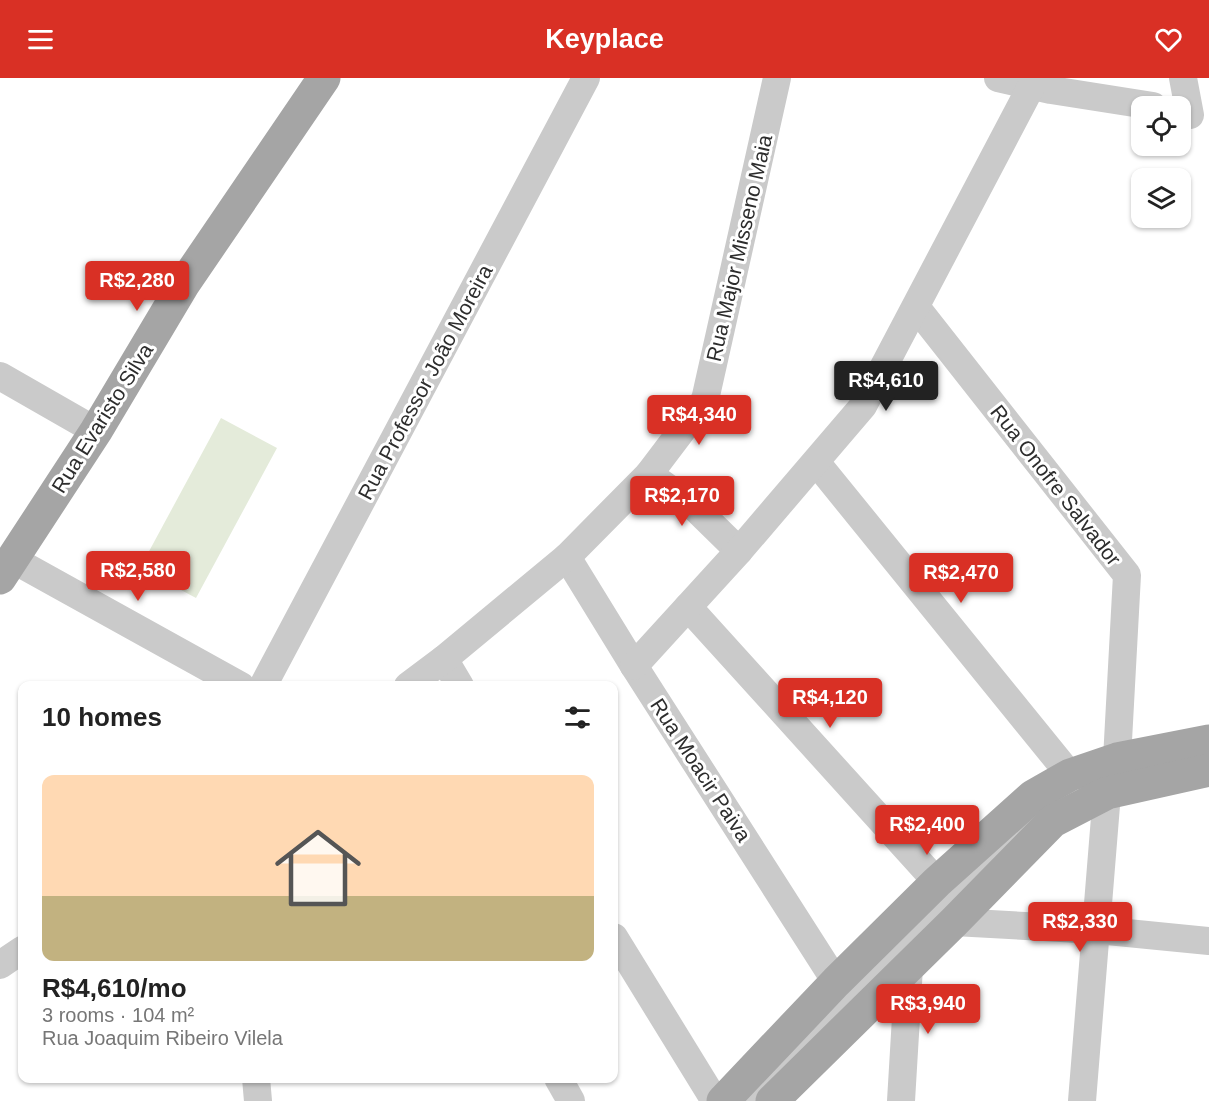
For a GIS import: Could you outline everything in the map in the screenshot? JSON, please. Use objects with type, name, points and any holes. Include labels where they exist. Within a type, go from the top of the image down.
[{"type":"main road","name":"Rua Evaristo Silva","points":[[6,568],[96,431],[183,285],[324,78]]},
{"type":"main road","points":[[723,1101],[836,982],[937,882],[1033,796],[1070,775],[1117,759],[1209,741]]},
{"type":"main road","points":[[772,1101],[1053,821],[1107,793],[1209,770]]},
{"type":"street","name":"Rua Professor João Moreira","points":[[266,681],[586,78]]},
{"type":"street","name":"Rua Major Misseno Maia","points":[[415,681],[567,557],[649,474],[705,399],[777,78]]},
{"type":"street","points":[[998,78],[1131,102]]},
{"type":"street","points":[[1183,78],[1193,117]]},
{"type":"street","points":[[634,666],[739,551],[863,406],[1032,85]]},
{"type":"street","name":"Rua Onofre Salvador","points":[[916,307],[1127,575],[1117,759]]},
{"type":"street","points":[[0,375],[96,431]]},
{"type":"street","points":[[816,462],[1070,775]]},
{"type":"street","points":[[649,474],[692,505],[739,551]]},
{"type":"street","name":"Rua Moacir Paiva","points":[[567,557],[836,982]]},
{"type":"street","points":[[6,568],[231,681]]},
{"type":"street","points":[[688,607],[937,882]]},
{"type":"street","points":[[444,659],[457,681]]},
{"type":"street","points":[[747,1101],[1020,828],[1096,780],[1209,756]]},
{"type":"street","points":[[1082,1101],[1107,793]]},
{"type":"street","points":[[954,922],[1097,930],[1209,941]]},
{"type":"street","points":[[618,943],[715,1101]]},
{"type":"street","points":[[0,965],[18,953]]},
{"type":"street","points":[[901,1101],[909,967]]},
{"type":"street","points":[[256,1083],[258,1101]]},
{"type":"street","points":[[561,1083],[571,1101]]},
{"type":"green space","points":[[221,418],[277,448],[196,598],[140,568]]}]
